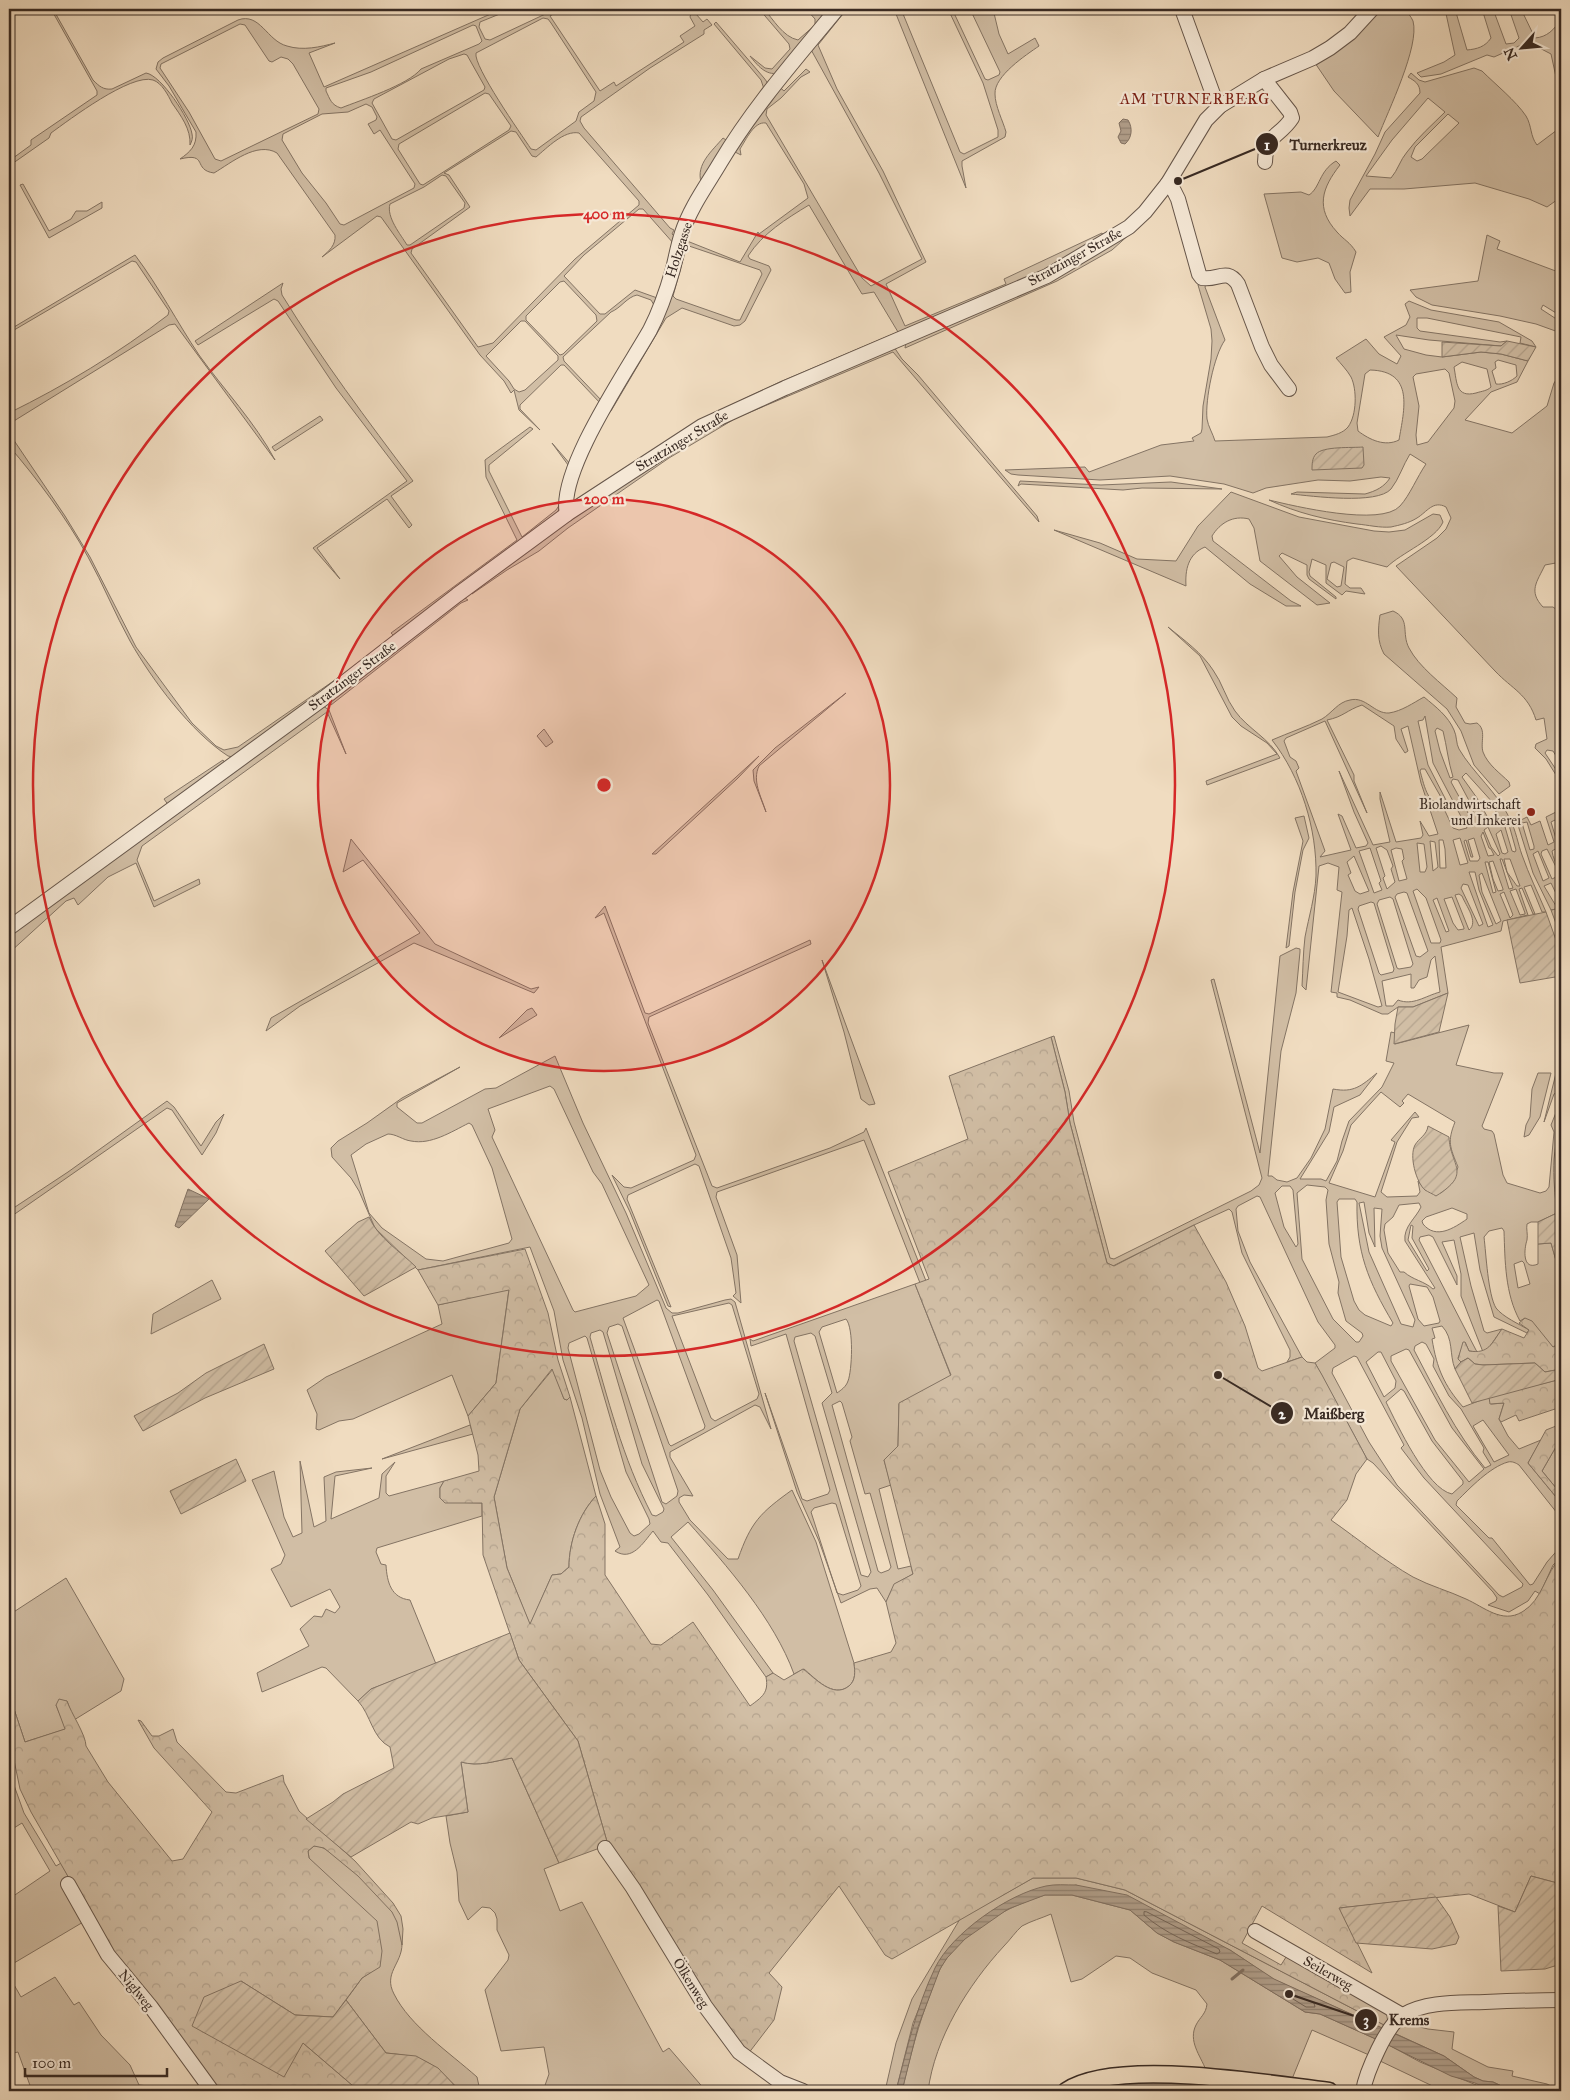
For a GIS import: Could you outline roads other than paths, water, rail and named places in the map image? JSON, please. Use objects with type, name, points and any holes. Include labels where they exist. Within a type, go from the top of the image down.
[{"type":"main road","points":[[1066,2091],[1072,2087],[1102,2077],[1130,2074],[1205,2077],[1278,2088],[1329,2091]]},
{"type":"street","name":"Holzgasse","points":[[567,514],[567,496],[581,452],[654,320],[672,271],[685,224],[720,162],[775,82],[837,9]]},
{"type":"street","points":[[1182,9],[1214,97],[1220,106]]},
{"type":"street","name":"Stratzinger Straße","points":[[9,928],[324,698],[456,595],[567,514],[702,426],[1047,276],[1129,227],[1145,212],[1168,183],[1206,120],[1220,106],[1264,79],[1313,58],[1330,48],[1350,33],[1372,9]]},
{"type":"street","points":[[1264,79],[1290,112],[1292,118],[1286,127],[1275,134],[1266,148],[1265,162]]},
{"type":"street","points":[[1168,183],[1178,200],[1198,274],[1206,279],[1226,275],[1233,277],[1238,284],[1271,365],[1288,389]]},
{"type":"street","name":"Ölkenweg","points":[[604,1848],[633,1888],[705,2006],[739,2052],[780,2082],[803,2091]]},
{"type":"street","name":"Niglweg","points":[[68,1884],[108,1955],[151,2007],[212,2091]]},
{"type":"street","name":"Seilerweg","points":[[1255,1931],[1397,2020]]},
{"type":"street","points":[[1363,2091],[1373,2058],[1397,2020],[1421,2007],[1449,2002],[1561,2000]]},
{"type":"water","points":[[1123,119],[1128,120],[1131,130],[1129,139],[1125,144],[1121,143],[1118,137],[1121,131],[1119,123]]},
{"type":"water","points":[[188,1189],[209,1199],[179,1228],[175,1226]]},
{"type":"water","points":[[1076,1885],[1127,1895],[1230,1950],[1274,1979],[1444,2056],[1474,2077],[1483,2081],[1493,2082],[1512,2091],[1491,2091],[1475,2083],[1451,2076],[1320,2014],[1305,2012],[1220,1960],[1174,1942],[1157,1933],[1130,1910],[1072,1895],[1045,1895],[1008,1909],[965,1939],[947,1958],[940,1969],[918,2027],[902,2091],[896,2091],[922,1998],[935,1968],[954,1942],[983,1917],[1015,1897],[1046,1886]]},
{"type":"waterway","points":[[1232,1979],[1243,1970]]},
{"type":"place","name":"Turnerkreuz","points":[[1178,181]]},
{"type":"place","name":"Biolandwirtschaft und Imkerei","points":[[1531,812]]},
{"type":"place","name":"Maißberg","points":[[1218,1375]]},
{"type":"place","name":"Krems","points":[[1289,1994]]},
{"type":"district","name":"AM TURNERBERG","points":[[1195,99]]}]
